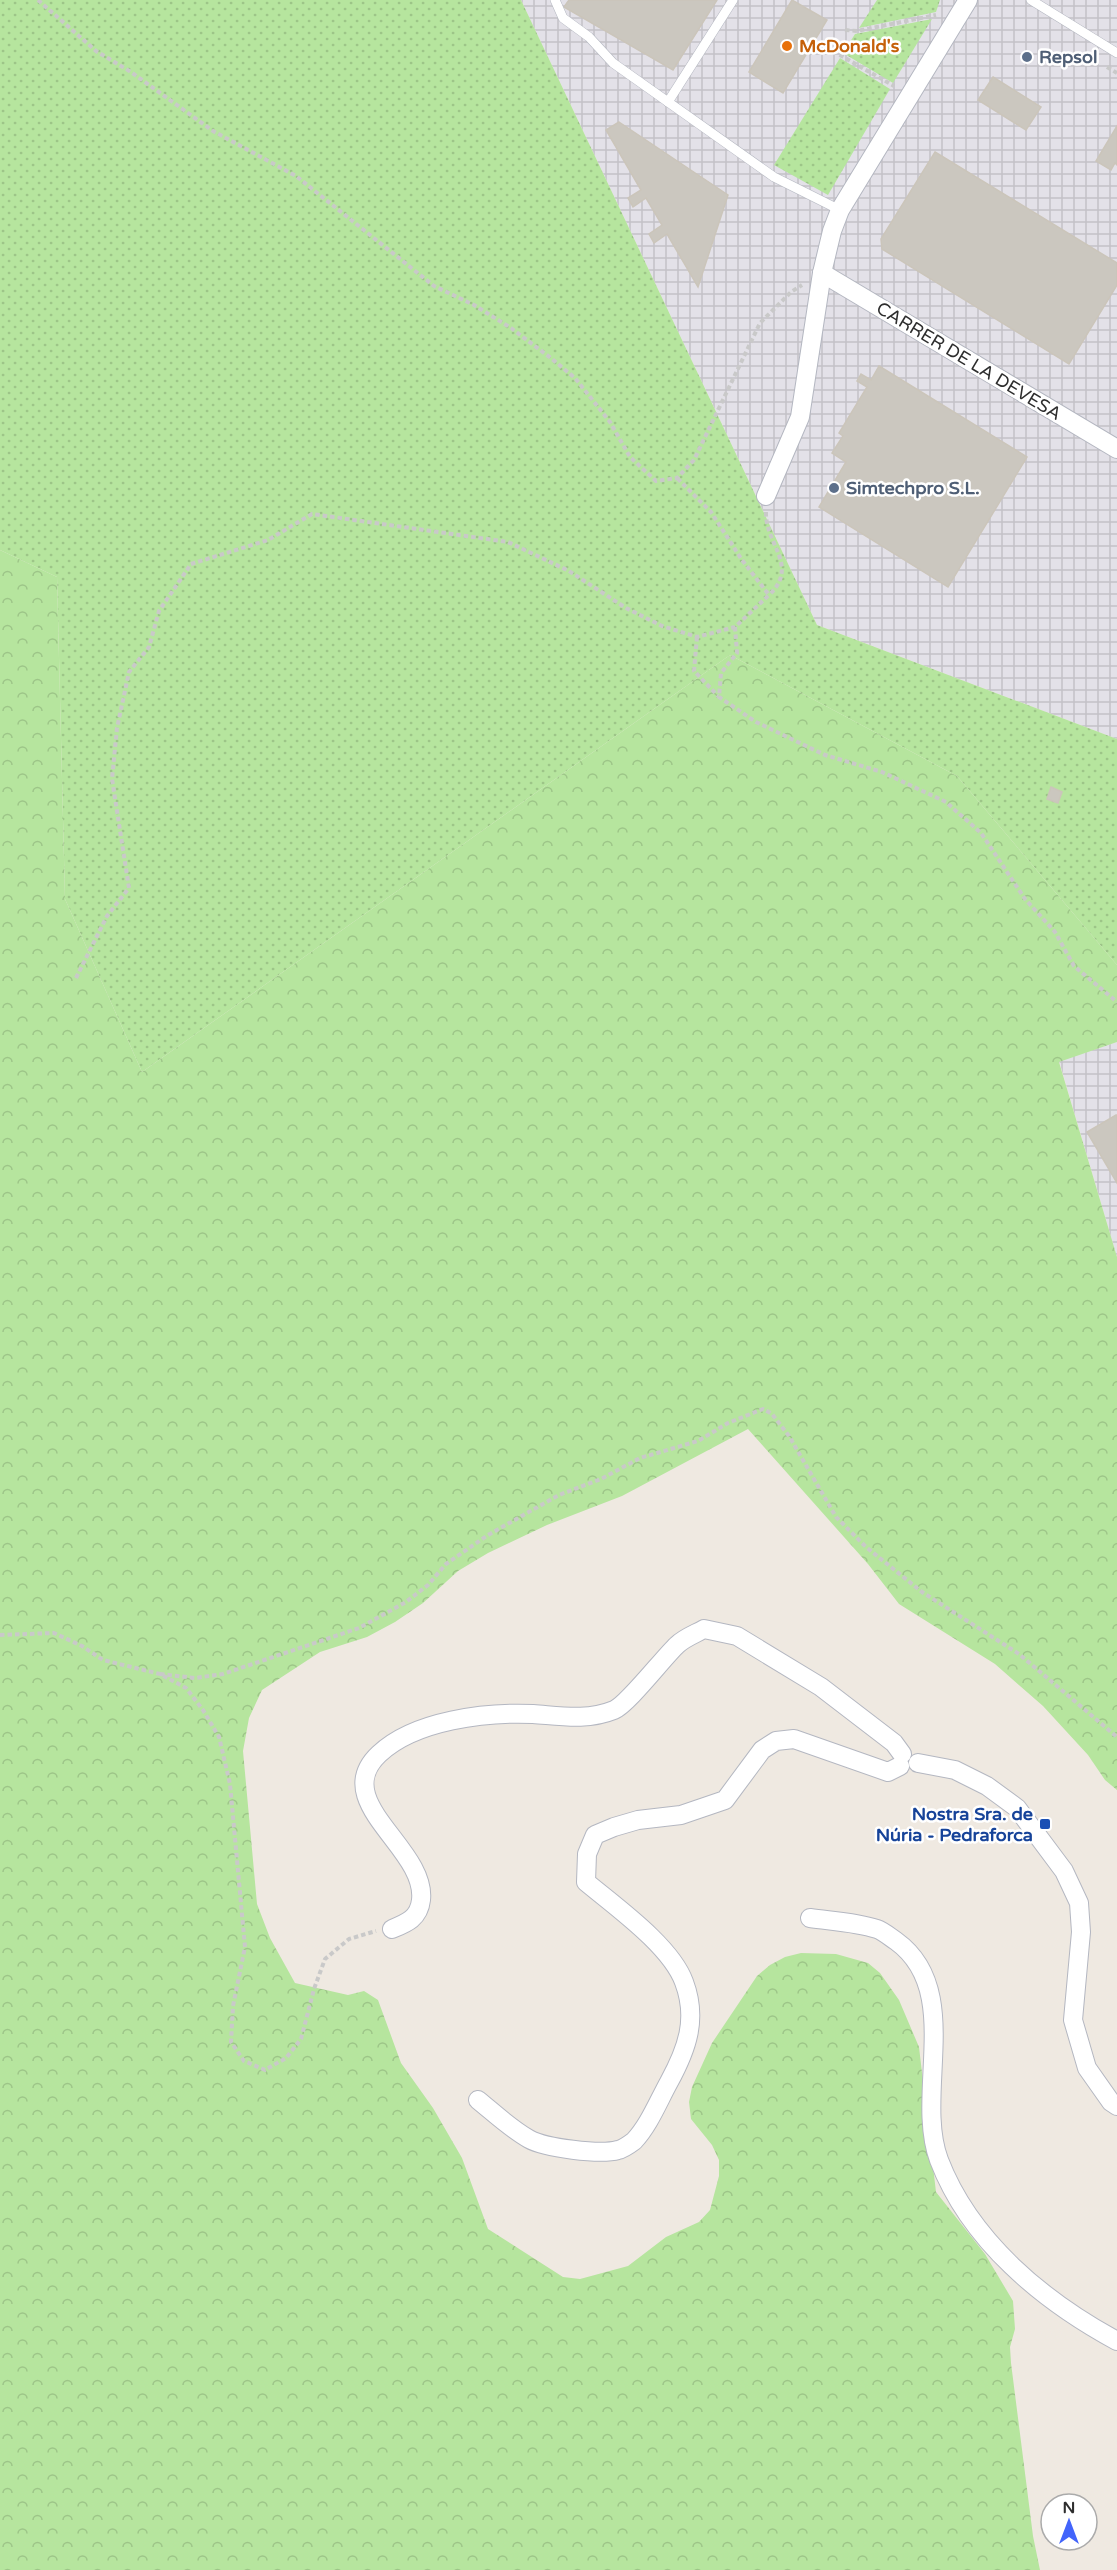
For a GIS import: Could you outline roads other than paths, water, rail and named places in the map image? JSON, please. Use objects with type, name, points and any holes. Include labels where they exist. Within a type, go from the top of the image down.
[{"type":"street","points":[[766,496],[800,417],[822,273],[832,231],[840,210],[968,0]]},
{"type":"street","name":"CARRER DE LA DEVESA","points":[[822,273],[1117,450]]},
{"type":"street","points":[[392,1929],[408,1923],[420,1910],[423,1889],[414,1865],[372,1811],[364,1787],[369,1763],[385,1748],[431,1725],[483,1714],[533,1714],[573,1718],[616,1710],[679,1643],[704,1629],[737,1636],[821,1687],[894,1743],[907,1761]]},
{"type":"street","points":[[478,2100],[530,2140],[578,2151],[620,2150],[633,2142],[647,2123],[683,2056],[690,2034],[691,2008],[684,1981],[674,1963],[644,1930],[586,1882],[587,1854],[595,1835],[614,1827],[638,1820],[681,1815],[725,1800],[762,1750],[776,1741],[794,1739],[888,1772],[907,1761],[955,1770],[987,1786],[1017,1808],[1064,1871],[1079,1903],[1081,1932],[1074,2020],[1087,2068],[1111,2102],[1117,2106]]},
{"type":"street","points":[[810,1918],[878,1929],[904,1947],[919,1965],[928,1982],[932,2021],[933,2126],[939,2159],[957,2196],[983,2235],[1036,2289],[1086,2324],[1117,2341]]},
{"type":"lane","points":[[555,0],[563,18],[589,38],[613,63],[774,177],[840,210]]},
{"type":"lane","points":[[668,102],[733,0]]},
{"type":"lane","points":[[1031,0],[1117,53]]},
{"type":"place","name":"McDonald's","points":[[787,46]]},
{"type":"place","name":"Repsol","points":[[1027,57]]},
{"type":"place","name":"Simtechpro S.L.","points":[[834,488]]},
{"type":"place","name":"Nostra Sra. de Núria - Pedraforca","points":[[1045,1824]]}]
